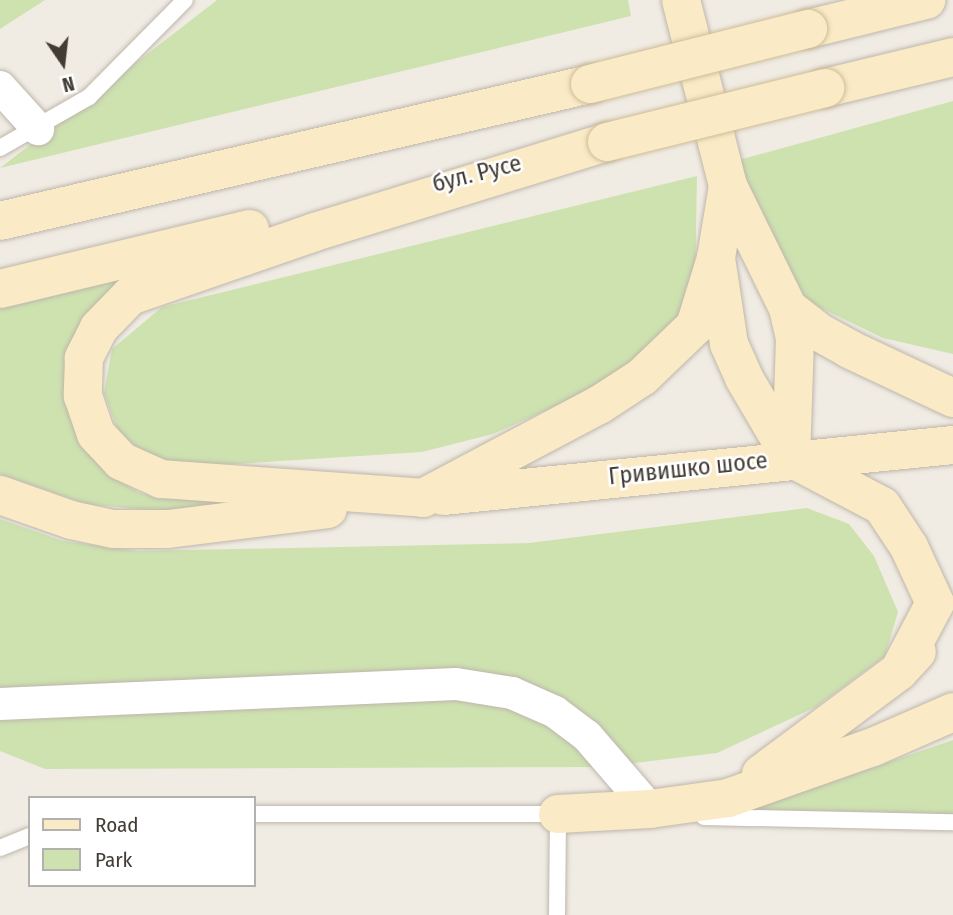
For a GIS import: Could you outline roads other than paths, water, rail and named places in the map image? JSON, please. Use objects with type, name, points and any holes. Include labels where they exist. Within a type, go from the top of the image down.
[{"type":"main road","points":[[681,0],[728,186],[788,308],[795,340],[791,458]]},
{"type":"main road","points":[[808,29],[880,0]]},
{"type":"main road","points":[[0,221],[590,84],[926,0]]},
{"type":"main road","name":"бул. Русе","points":[[0,289],[953,57]]},
{"type":"main road","points":[[423,498],[186,482],[141,472],[107,449],[88,416],[82,376],[89,342],[111,313],[147,287],[607,142]]},
{"type":"main road","points":[[0,495],[71,520],[113,529],[168,529],[423,498],[599,405],[642,377],[695,326],[716,258],[728,186]]},
{"type":"main road","points":[[716,258],[729,344],[791,458],[882,506],[909,547],[935,603],[899,671]]},
{"type":"main road","points":[[788,308],[817,331],[849,349],[953,398]]},
{"type":"main road","name":"Гривишко шосе","points":[[423,498],[791,458],[953,445]]},
{"type":"main road","points":[[728,798],[899,671],[953,615]]},
{"type":"main road","points":[[558,814],[650,809],[728,798],[873,747],[953,712]]},
{"type":"street","points":[[0,86],[38,130]]},
{"type":"street","points":[[0,704],[456,684],[512,693],[555,712],[587,736],[650,809]]},
{"type":"lane","points":[[0,148],[38,130],[89,97],[185,0]]},
{"type":"lane","points":[[256,814],[558,814],[953,822]]},
{"type":"lane","points":[[557,915],[558,814]]},
{"type":"lane","points":[[0,848],[28,837]]}]
